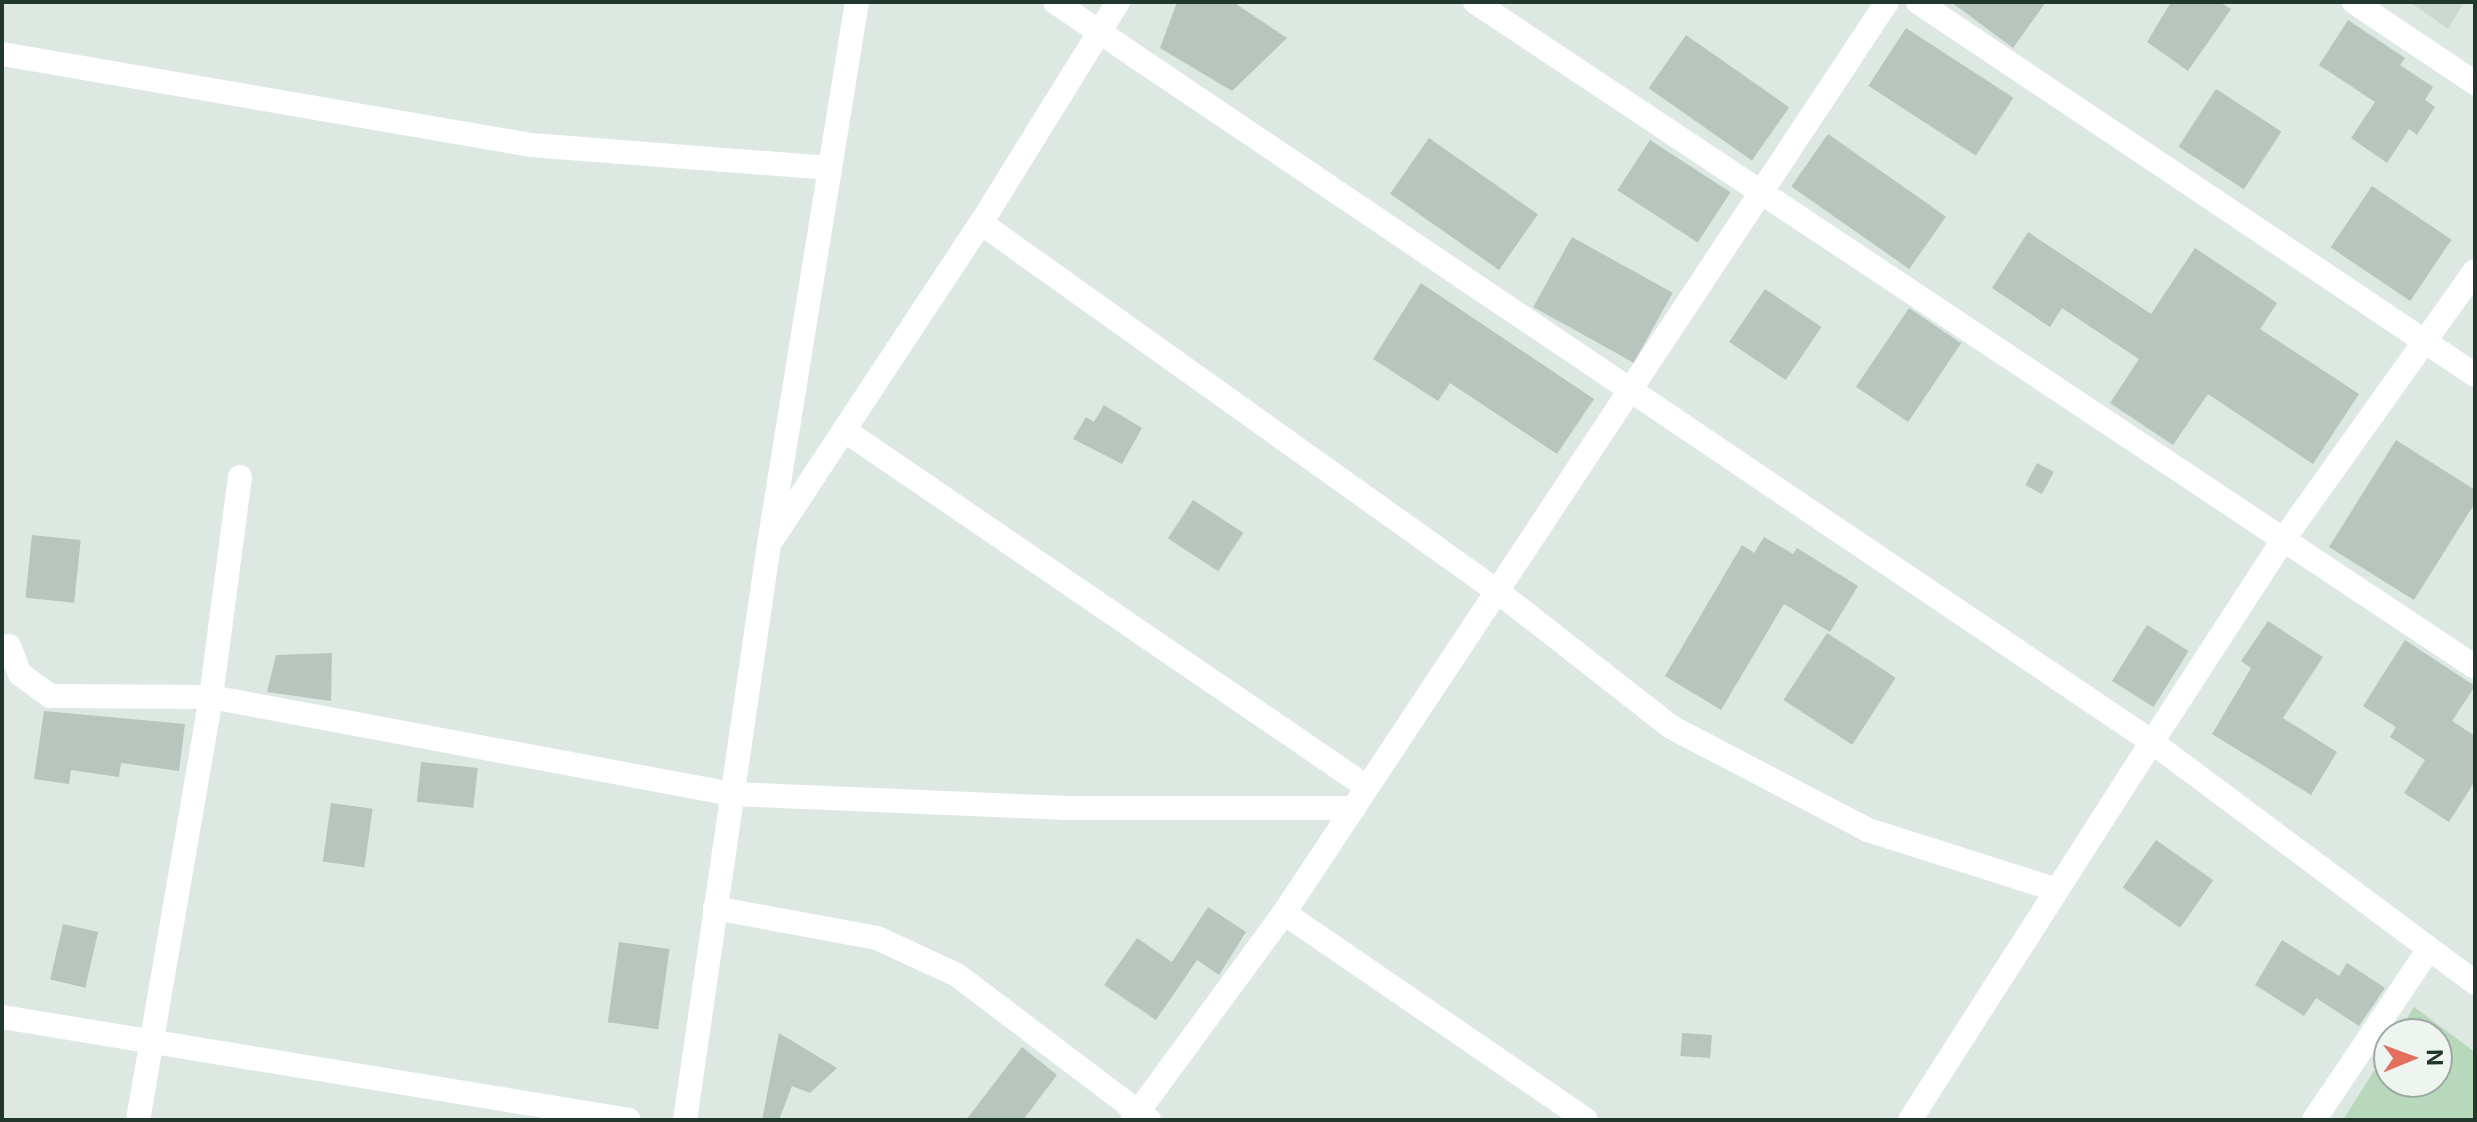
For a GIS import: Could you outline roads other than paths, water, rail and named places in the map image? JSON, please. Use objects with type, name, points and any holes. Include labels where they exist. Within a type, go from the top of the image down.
[{"type":"street","points":[[685,1120],[769,544],[857,2]]},
{"type":"street","points":[[1055,2],[2152,742],[2475,983]]},
{"type":"street","points":[[769,544],[981,223],[1118,2]]},
{"type":"street","points":[[1475,2],[2475,667]]},
{"type":"street","points":[[715,908],[877,938],[957,975],[1140,1117],[1284,913],[1887,2]]},
{"type":"street","points":[[1918,2],[2475,375]]},
{"type":"street","points":[[2354,2],[2475,83]]},
{"type":"street","points":[[2,54],[531,145],[830,168]]},
{"type":"street","points":[[981,223],[1497,591],[1671,727],[1868,830],[2057,890]]},
{"type":"street","points":[[1910,1120],[2283,540],[2475,271]]},
{"type":"street","points":[[844,430],[1367,787]]},
{"type":"street","points":[[138,1120],[211,697],[240,477]]},
{"type":"street","points":[[9,646],[20,674],[50,696],[211,697],[732,794],[1063,808],[1354,808]]},
{"type":"street","points":[[1284,913],[1586,1120]]},
{"type":"street","points":[[2314,1120],[2429,949]]},
{"type":"street","points":[[2,1017],[629,1120]]}]
